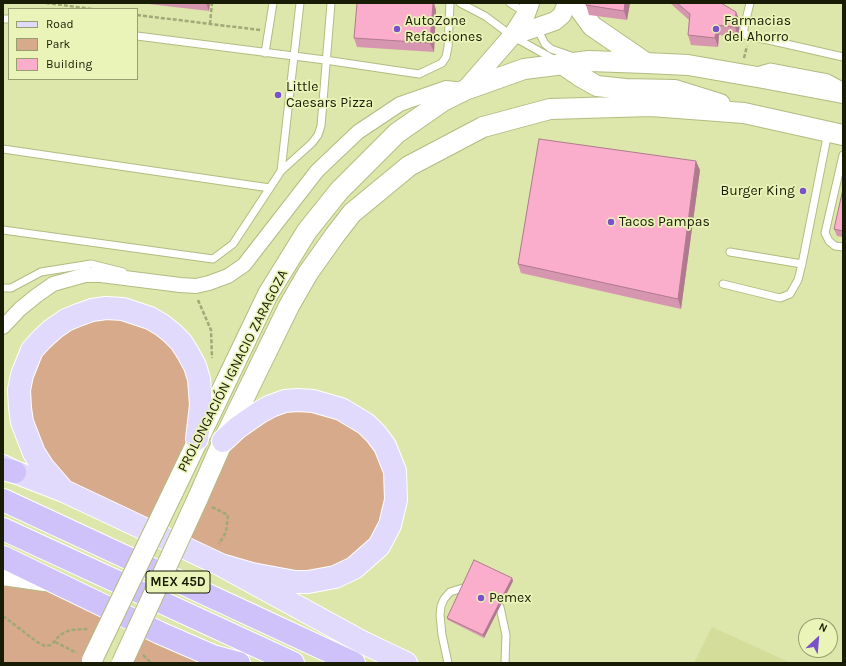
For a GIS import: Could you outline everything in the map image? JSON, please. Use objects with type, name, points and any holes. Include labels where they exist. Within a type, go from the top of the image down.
[{"type":"highway","name":"MEX 45D","points":[[3,500],[354,663]]},
{"type":"highway","name":"MEX 45D","points":[[3,529],[293,663]]},
{"type":"highway","points":[[3,557],[216,659],[239,663]]},
{"type":"main road","points":[[578,3],[579,8],[592,26],[646,63]]},
{"type":"main road","name":"PROLONGACIÓN IGNACIO ZARAGOZA","points":[[92,662],[197,439],[268,294],[307,231],[339,191],[397,133],[443,101],[465,90],[524,68],[589,61],[688,65],[843,93]]},
{"type":"main road","points":[[562,64],[597,86],[625,89],[675,90],[707,99],[744,113]]},
{"type":"main road","name":"PROLONGACIÓN IGNACIO ZARAGOZA","points":[[122,663],[223,441],[289,306],[308,273],[352,213],[409,166],[483,127],[550,109],[651,106],[744,113],[836,134]]},
{"type":"main road","points":[[64,491],[34,453],[22,422],[19,390],[22,375],[32,350],[53,329],[78,314],[106,308],[123,309],[150,318],[162,325],[181,342],[195,366],[199,379],[201,405],[197,439]]},
{"type":"main road","points":[[221,565],[266,577],[296,582],[308,582],[335,577],[354,568],[379,546],[390,525],[396,500],[395,471],[385,446],[366,424],[340,409],[313,401],[298,400],[285,402],[271,406],[260,412],[237,428],[223,441]]},
{"type":"main road","points":[[7,469],[64,491],[221,565],[362,642],[406,663]]},
{"type":"main road","points":[[3,575],[59,584]]},
{"type":"street","points":[[3,327],[20,309],[53,284],[85,275],[101,275],[196,286],[228,276],[244,265],[317,170],[358,132],[400,104],[446,88],[465,90],[512,36],[531,17],[555,21],[562,15],[567,3]]},
{"type":"lane","points":[[265,53],[273,3]]},
{"type":"lane","points":[[281,171],[300,3]]},
{"type":"lane","points":[[3,230],[212,259],[233,244],[281,171],[312,143],[318,135],[321,126],[325,60],[331,3]]},
{"type":"lane","points":[[138,36],[325,60],[420,74],[442,64],[448,48],[450,3]]},
{"type":"lane","points":[[460,3],[484,16],[512,36],[562,64]]},
{"type":"lane","points":[[510,3],[531,17],[545,44],[551,49],[589,61]]},
{"type":"lane","points":[[750,3],[744,32],[745,35],[750,38],[773,41],[843,57]]},
{"type":"lane","points":[[742,74],[770,67],[828,78],[843,86]]},
{"type":"lane","points":[[723,284],[780,298],[790,294],[798,280],[836,134]]},
{"type":"lane","points":[[3,149],[270,188]]},
{"type":"lane","points":[[843,155],[825,234],[829,241],[835,246],[843,247]]},
{"type":"lane","points":[[730,252],[802,264]]},
{"type":"lane","points":[[3,288],[11,288],[41,272],[91,264],[180,285]]},
{"type":"lane","points":[[448,663],[442,635],[440,615],[441,606],[450,592],[463,588]]},
{"type":"lane","points":[[500,608],[506,635],[505,663]]},
{"type":"path","points":[[46,3],[84,8]]},
{"type":"path","points":[[210,24],[212,3]]},
{"type":"path","points":[[138,15],[268,31]]},
{"type":"path","points":[[742,74],[750,38]]},
{"type":"path","points":[[198,554],[215,549],[226,532],[228,515]]},
{"type":"path","points":[[3,616],[37,642],[45,646],[51,645],[54,642],[92,662]]},
{"type":"path","points":[[144,655],[151,663]]},
{"type":"shaded area","points":[[712,627],[791,663],[694,663]]},
{"type":"green space","points":[[94,313],[145,320],[185,353],[196,420],[151,527],[70,490],[38,451],[24,385],[33,355]]},
{"type":"green space","points":[[277,409],[335,414],[381,447],[392,494],[369,550],[305,582],[182,543],[230,441]]},
{"type":"green space","points":[[3,582],[53,589],[106,613],[83,663],[3,663]]},
{"type":"green space","points":[[144,632],[213,663],[129,663]]},
{"type":"building","name":"AutoZone Refacciones","points":[[357,3],[433,3],[430,43],[354,38]]},
{"type":"building","points":[[586,3],[625,3],[624,11],[586,5]]},
{"type":"building","name":"Farmacias del Ahorro","points":[[677,3],[721,3],[736,12],[735,27],[716,25],[715,38],[688,35],[690,14]]},
{"type":"building","name":"Tacos Pampas","points":[[539,139],[696,161],[678,299],[518,264]]},
{"type":"building","points":[[843,189],[843,231],[834,229]]},
{"type":"building","name":"Pemex","points":[[474,560],[512,578],[483,635],[447,618]]},
{"type":"place","name":"AutoZone Refacciones","points":[[397,29]]},
{"type":"place","name":"Farmacias del Ahorro","points":[[716,29]]},
{"type":"place","name":"Little Caesars Pizza","points":[[278,95]]},
{"type":"place","name":"Burger King","points":[[803,191]]},
{"type":"place","name":"Tacos Pampas","points":[[611,222]]},
{"type":"place","name":"Pemex","points":[[481,598]]}]
